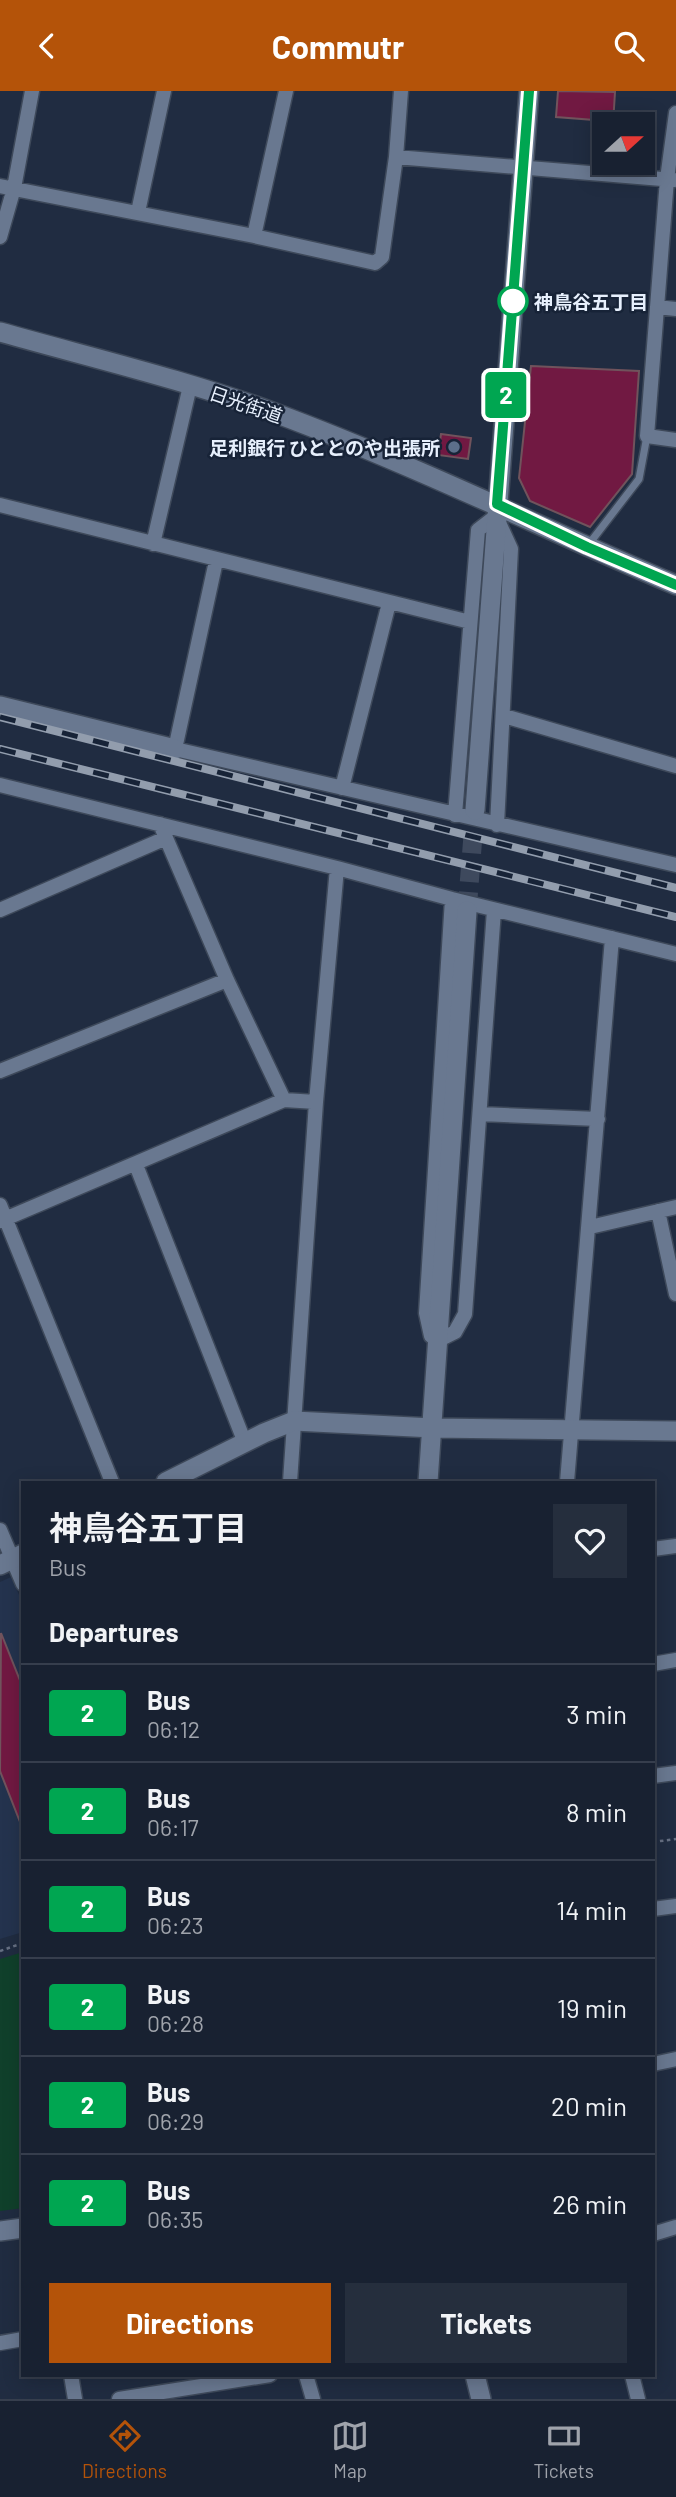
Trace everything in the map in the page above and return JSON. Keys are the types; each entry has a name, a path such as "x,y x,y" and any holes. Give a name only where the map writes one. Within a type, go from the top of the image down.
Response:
{"street":[{"path":"0,237 7,187 32,91"},
{"path":"138,212 164,91"},
{"path":"254,236 286,91"},
{"path":"7,187 254,236 374,263 382,257 396,157 401,91"},
{"path":"475,810 530,91"},
{"path":"676,113 647,436 676,440"},
{"path":"396,157 671,180"},
{"path":"657,307 676,309"},
{"name":"日光街道","path":"0,332 190,386 277,414 676,585"},
{"path":"153,544 190,386"},
{"path":"0,506 470,622"},
{"path":"455,815 478,530 497,510"},
{"path":"497,510 511,549 497,825"},
{"path":"175,749 216,561"},
{"path":"342,788 389,603"},
{"path":"0,706 676,865"},
{"path":"504,716 676,766"},
{"path":"0,785 337,868 460,905 494,910 676,954"},
{"path":"160,824 227,980 284,1100"},
{"path":"0,910 166,838"},
{"path":"290,1481 316,1102 337,868"},
{"path":"428,1481 439,1340 460,905"},
{"path":"439,1340 455,1332 465,1314 494,910"},
{"path":"567,1481 612,938"},
{"path":"0,1071 227,980"},
{"path":"112,1481 2,1215 136,1165 284,1100 316,1102"},
{"path":"480,1114 598,1119"},
{"path":"136,1165 245,1443"},
{"path":"590,1227 676,1207"},
{"path":"657,1211 676,1294"},
{"path":"168,1481 294,1421 433,1428 676,1431"},
{"path":"0,1530 21,1580"},
{"path":"655,1549 676,1546"},
{"path":"655,1664 676,1660"},
{"path":"655,1776 676,1773"},
{"path":"655,1909 676,1906"},
{"path":"655,2064 676,2059"},
{"path":"655,2233 676,2227"},
{"path":"0,2231 21,2228"},
{"path":"0,2343 21,2339"},
{"path":"71,2377 75,2399"},
{"path":"120,2399 147,2397 259,2377"},
{"path":"307,2377 313,2399"},
{"path":"476,2377 481,2399"},
{"path":"632,2377 638,2399"}],"lane":[{"path":"587,547 639,479 647,436"}],"path":[{"path":"655,1842 676,1839"},
{"path":"0,1951 21,1945"}],"shaded area":[{"path":"11,1577 21,1600 21,1933 0,1939 0,1582"}],"green space":[{"path":"21,1953 21,2208 0,2211 0,1959"}],"building":[{"path":"558,91 615,92 614,112 592,112 592,120 556,117"},
{"path":"531,366 639,371 632,474 590,527 530,501 519,478"},
{"name":"足利銀行 ひととのや出張所","path":"441,434 471,438 468,459 438,455"},
{"path":"1,1633 21,1683 21,1824 0,1771"}],"tunnel":[{"path":"467,911 475,810"}],"railway":[{"path":"0,717 676,888"},
{"path":"0,749 676,917"}],"bus line":[{"name":"2","path":"529,91 497,504 676,585"}],"place":[{"name":"神鳥谷五丁目","path":"513,301"},
{"name":"足利銀行 ひととのや出張所","path":"454,447"}]}
